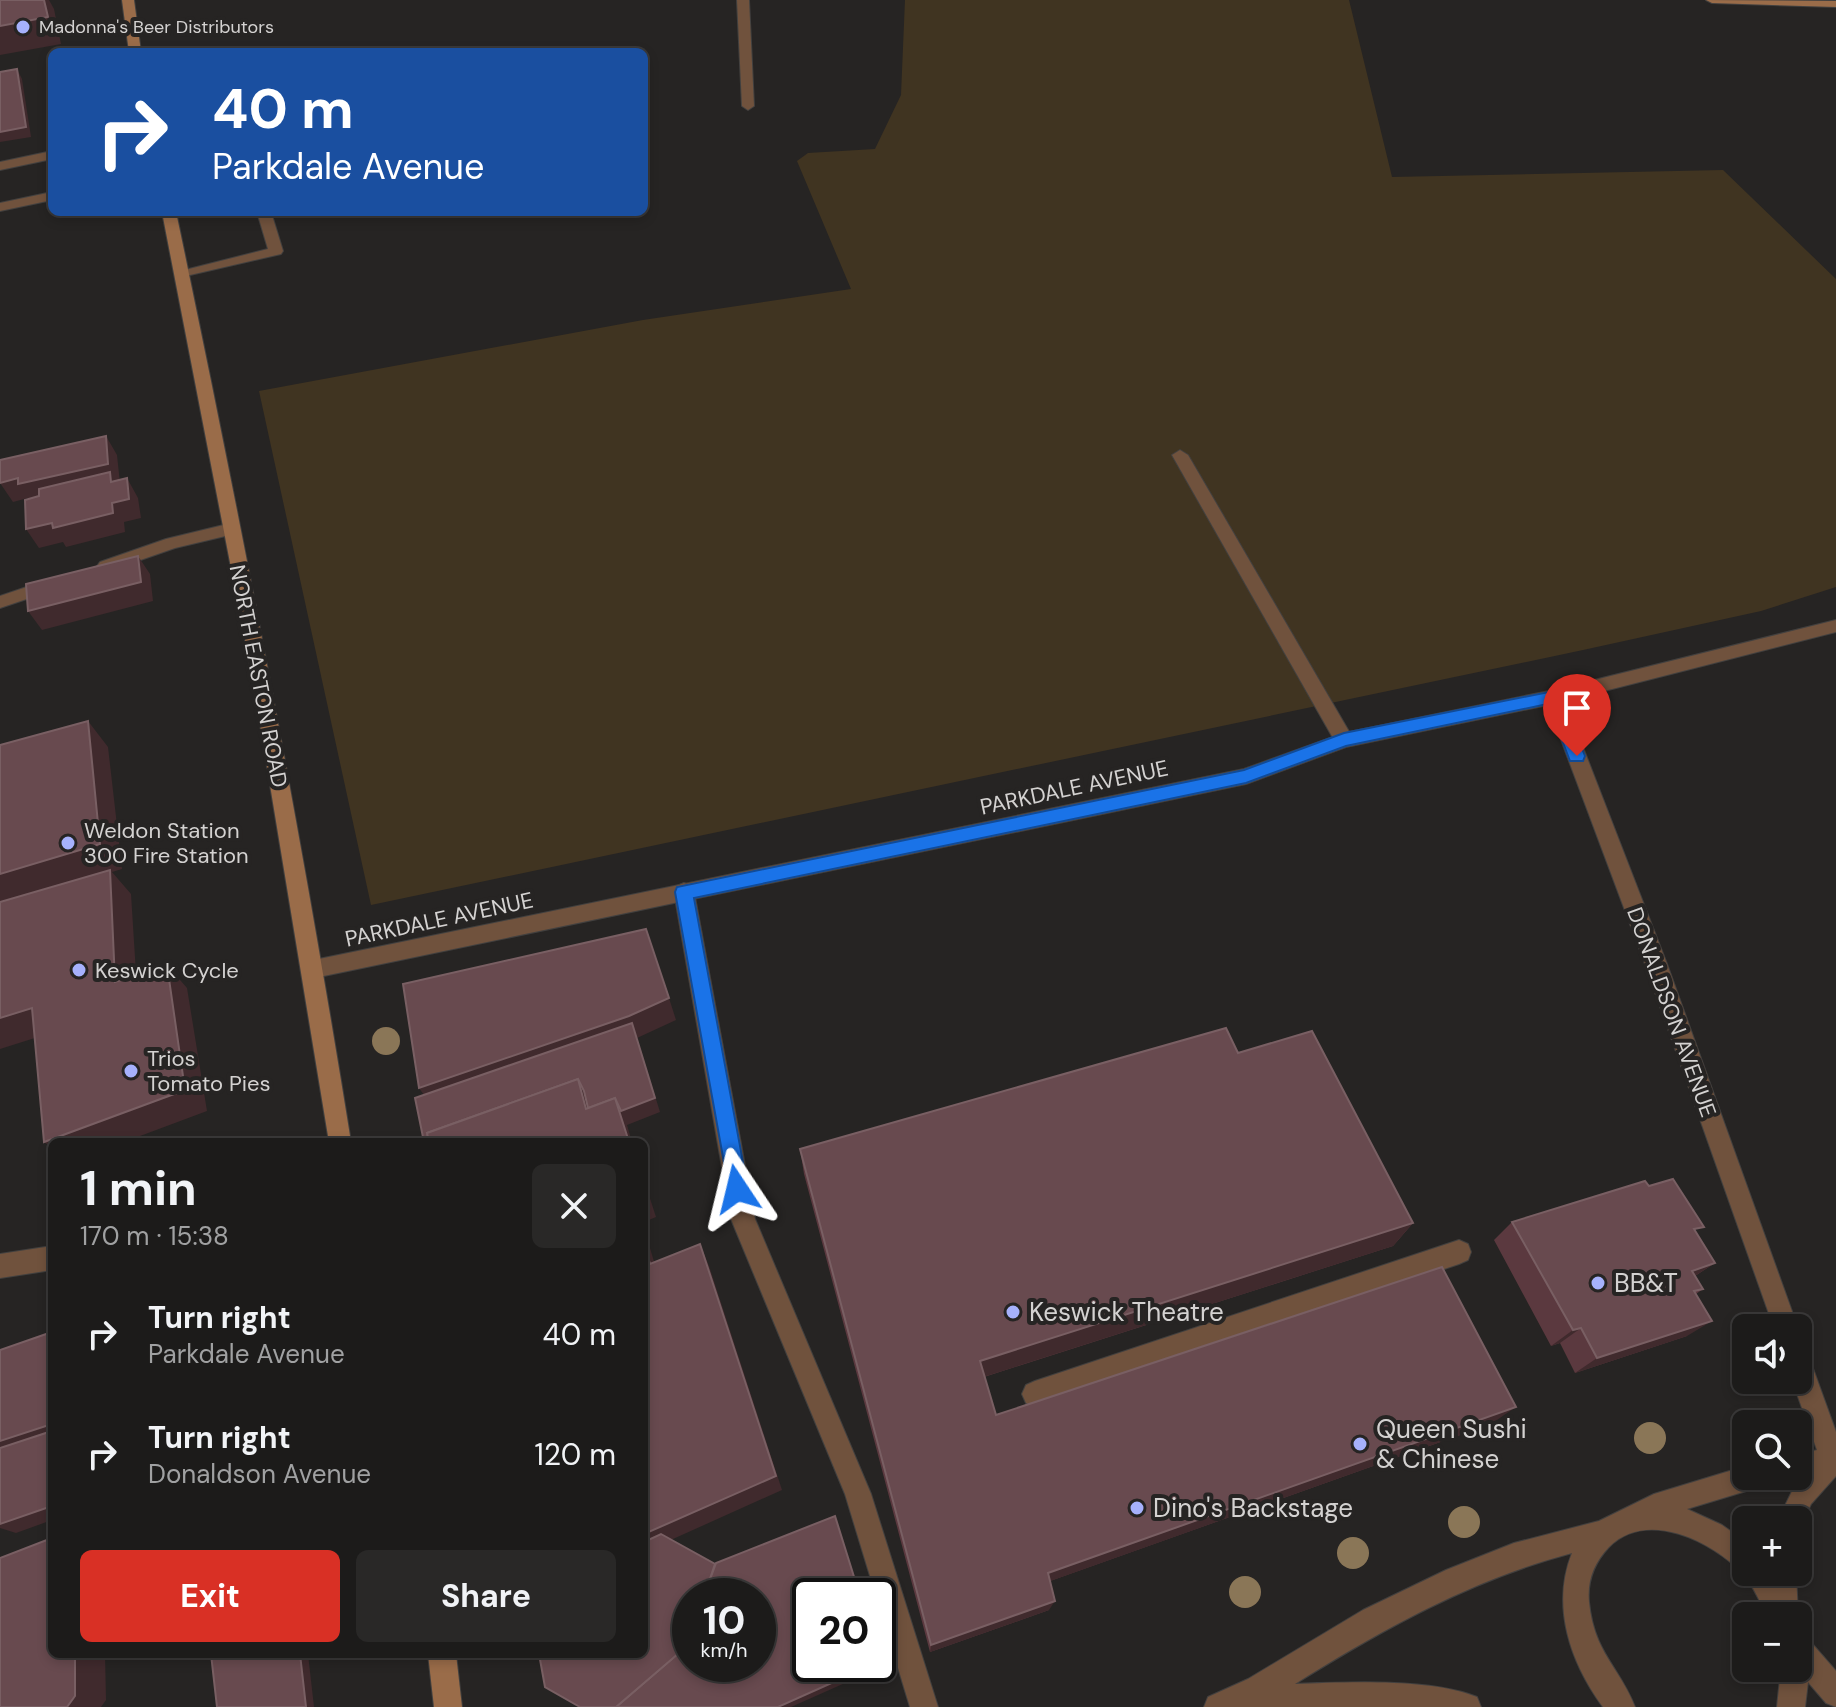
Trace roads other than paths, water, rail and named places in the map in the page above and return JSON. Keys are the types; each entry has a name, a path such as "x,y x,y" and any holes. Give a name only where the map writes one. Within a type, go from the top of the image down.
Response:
{"main road":[{"path":"128,0 127,16 134,48"},
{"path":"1712,0 1836,4"},
{"name":"NORTH EASTON ROAD","path":"170,216 314,969 339,1138"},
{"path":"442,1658 448,1707"}],"street":[{"path":"743,0 748,106"},
{"path":"0,166 48,156"},
{"path":"0,207 48,197"},
{"path":"182,275 276,251 265,216"},
{"path":"1180,455 1344,740"},
{"path":"0,602 172,543 232,529"},
{"name":"PARKDALE AVENUE","path":"314,969 1246,776 1344,740 1554,697 1836,626"},
{"name":"DONALDSON AVENUE","path":"1554,697 1656,964 1781,1314"},
{"path":"684,892 743,1219 858,1494 924,1707"},
{"path":"1035,1394 1459,1252"},
{"path":"0,1266 48,1259"},
{"path":"1810,1394 1835,1460"},
{"path":"1812,1465 1835,1460"},
{"path":"1797,1506 1802,1495 1835,1460"},
{"path":"1225,1704 1374,1619 1514,1557 1557,1541 1602,1534 1683,1496 1732,1483"},
{"path":"1628,1521 1655,1516 1693,1524 1732,1548"},
{"path":"1602,1534 1583,1561 1576,1594 1577,1610 1589,1659 1600,1680 1621,1707"},
{"path":"1812,1665 1836,1693"},
{"path":"1791,1707 1794,1682"},
{"path":"1225,1704 1326,1695 1417,1699 1467,1707"}],"place":[{"name":"Madonna's Beer Distributors","path":"23,27"},
{"name":"Weldon Station 300 Fire Station","path":"68,843"},
{"name":"Keswick Cycle","path":"79,970"},
{"name":"Trios Tomato Pies","path":"131,1071"},
{"name":"BB&T","path":"1598,1283"},
{"name":"Keswick Theatre","path":"1013,1312"},
{"name":"Queen Sushi & Chinese","path":"1360,1444"},
{"name":"Dino's Backstage","path":"1137,1508"}]}
